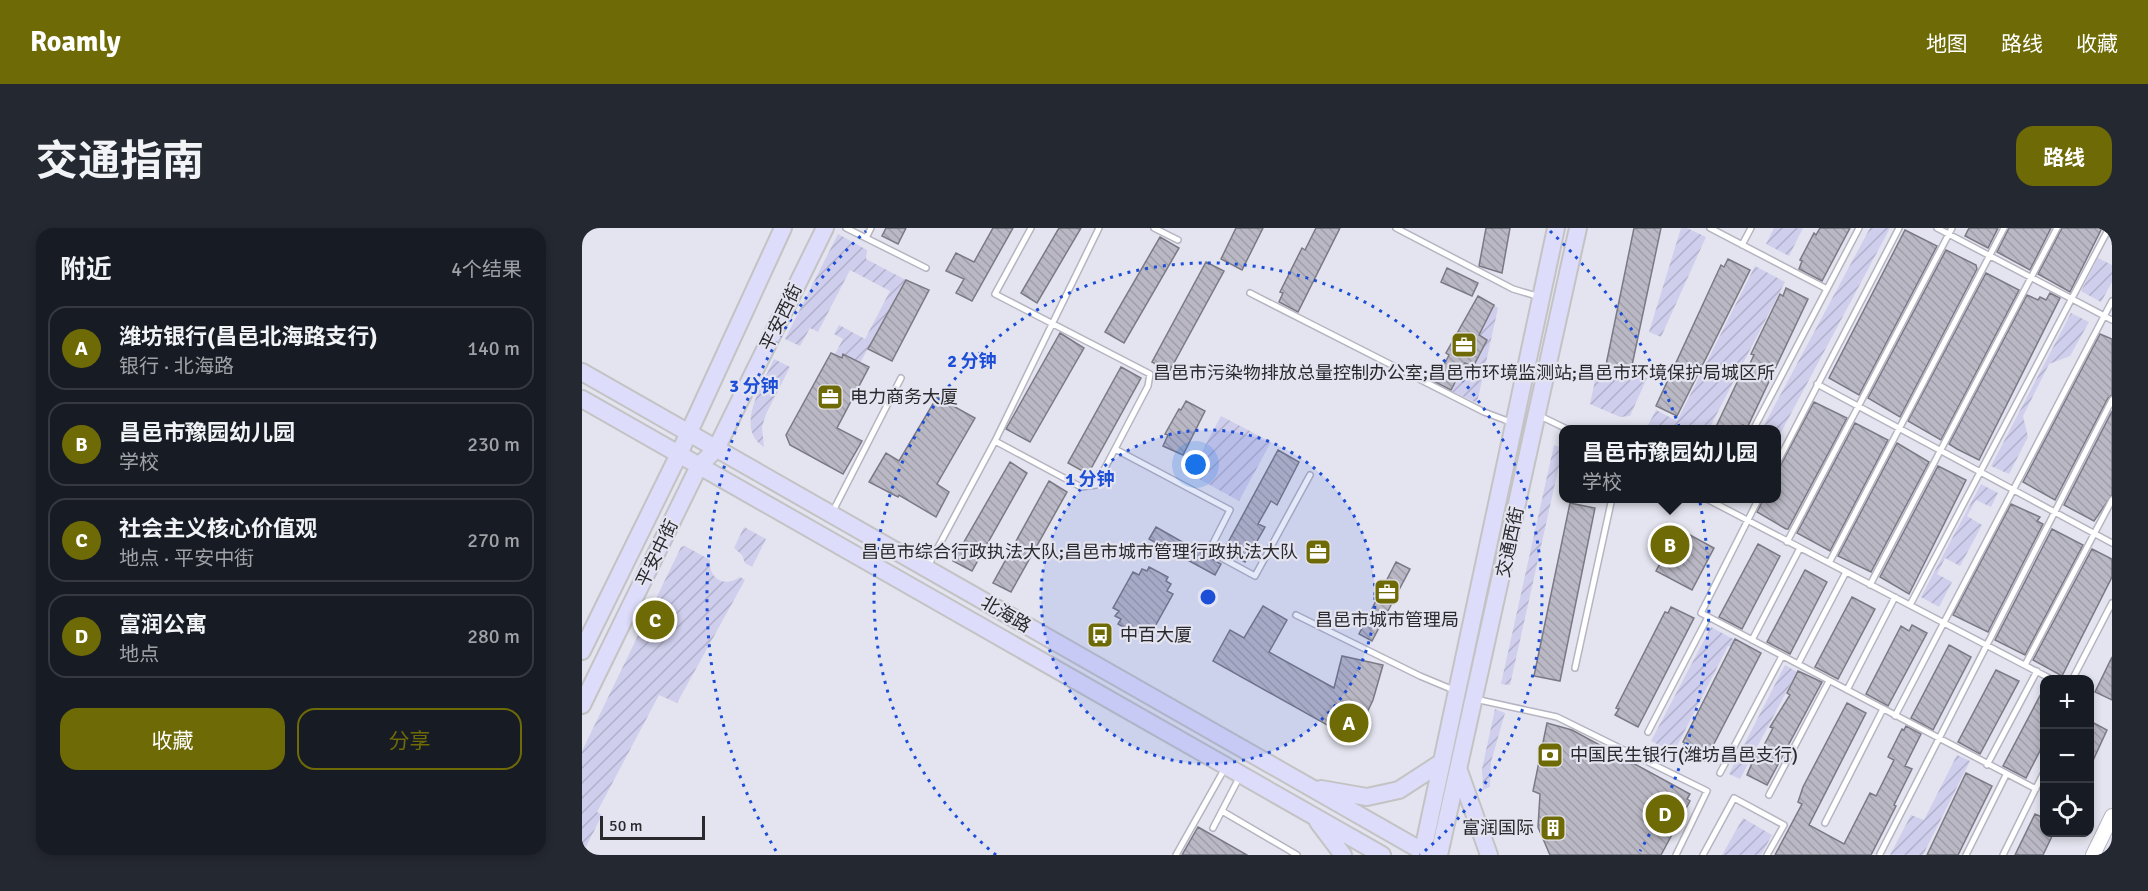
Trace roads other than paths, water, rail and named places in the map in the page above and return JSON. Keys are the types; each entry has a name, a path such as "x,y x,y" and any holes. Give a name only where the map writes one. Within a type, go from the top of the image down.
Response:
{"main road":[{"name":"平安西街","path":"679,454 783,228"},
{"name":"平安西街","path":"699,466 716,449 825,228"},
{"name":"交通西街","path":"1428,854 1442,762 1556,228"},
{"name":"交通西街","path":"1428,854 1459,771 1578,228"},
{"name":"北海路","path":"582,372 1428,854"},
{"name":"北海路","path":"582,399 1382,855"},
{"name":"平安中街","path":"582,651 679,454"},
{"name":"平安中街","path":"582,705 699,466"},
{"path":"1309,787 1367,797 1399,790 1442,762"},
{"path":"1459,771 1489,855"},
{"path":"1314,816 1343,855"}],"street":[{"path":"2093,855 2112,816"}],"lane":[{"path":"846,228 926,268"},
{"path":"866,238 871,228"},
{"path":"995,441 1081,487 1096,485 1148,386 1150,374 995,294 1031,228"},
{"path":"927,569 995,441 1099,228"},
{"path":"1154,228 1178,240"},
{"path":"1396,228 1513,289 1541,298"},
{"path":"1710,228 1827,289"},
{"path":"1742,245 1751,228"},
{"path":"1755,425 1859,228"},
{"path":"1781,455 1899,228"},
{"path":"1936,228 1950,231 1989,256 2112,320"},
{"path":"1828,563 2004,228"},
{"path":"1870,585 2056,228"},
{"path":"1910,605 2109,228"},
{"path":"1787,542 1950,231"},
{"path":"1250,293 1484,412 1514,423"},
{"path":"1895,716 2112,301"},
{"path":"832,514 902,378"},
{"path":"1817,384 2112,543"},
{"path":"1880,854 2112,400"},
{"path":"1537,415 1560,425"},
{"path":"1115,449 1230,510 1209,551 1255,576 1310,475"},
{"path":"2025,665 2112,500"},
{"path":"1575,668 1611,503"},
{"path":"1714,503 2044,675"},
{"path":"1756,503 1701,613 2036,789"},
{"path":"1752,640 1800,548"},
{"path":"1798,664 1846,572"},
{"path":"1847,690 1895,597"},
{"path":"2075,675 2112,603"},
{"path":"1296,615 1457,692"},
{"path":"1648,732 1708,617"},
{"path":"1720,773 1782,656"},
{"path":"1987,765 2037,671"},
{"path":"1769,795 1829,681"},
{"path":"1475,699 1557,717 1707,791 1676,855"},
{"path":"1825,823 1883,710"},
{"path":"1213,828 1222,811 1233,770"},
{"path":"1176,855 1233,770"},
{"path":"1966,855 2006,775"},
{"path":"2003,855 2040,780"},
{"path":"1702,855 1734,798 1784,825 1767,855"},
{"path":"1222,811 1297,855"}],"place":[{"name":"昌邑市污染物排放总量控制办公室;昌邑市环境监测站;昌邑市环境保护局城区所","path":"1464,345"},
{"name":"电力商务大厦","path":"830,397"},
{"name":"昌邑市豫园幼儿园","path":"1670,545"},
{"name":"昌邑市综合行政执法大队;昌邑市城市管理行政执法大队","path":"1318,552"},
{"name":"昌邑市城市管理局","path":"1387,592"},
{"name":"社会主义核心价值观","path":"655,620"},
{"name":"中百大厦","path":"1100,635"},
{"name":"潍坊银行(昌邑北海路支行)","path":"1349,723"},
{"name":"中国民生银行(潍坊昌邑支行)","path":"1550,755"},
{"name":"富润公寓","path":"1665,814"},
{"name":"富润国际","path":"1553,828"}]}
